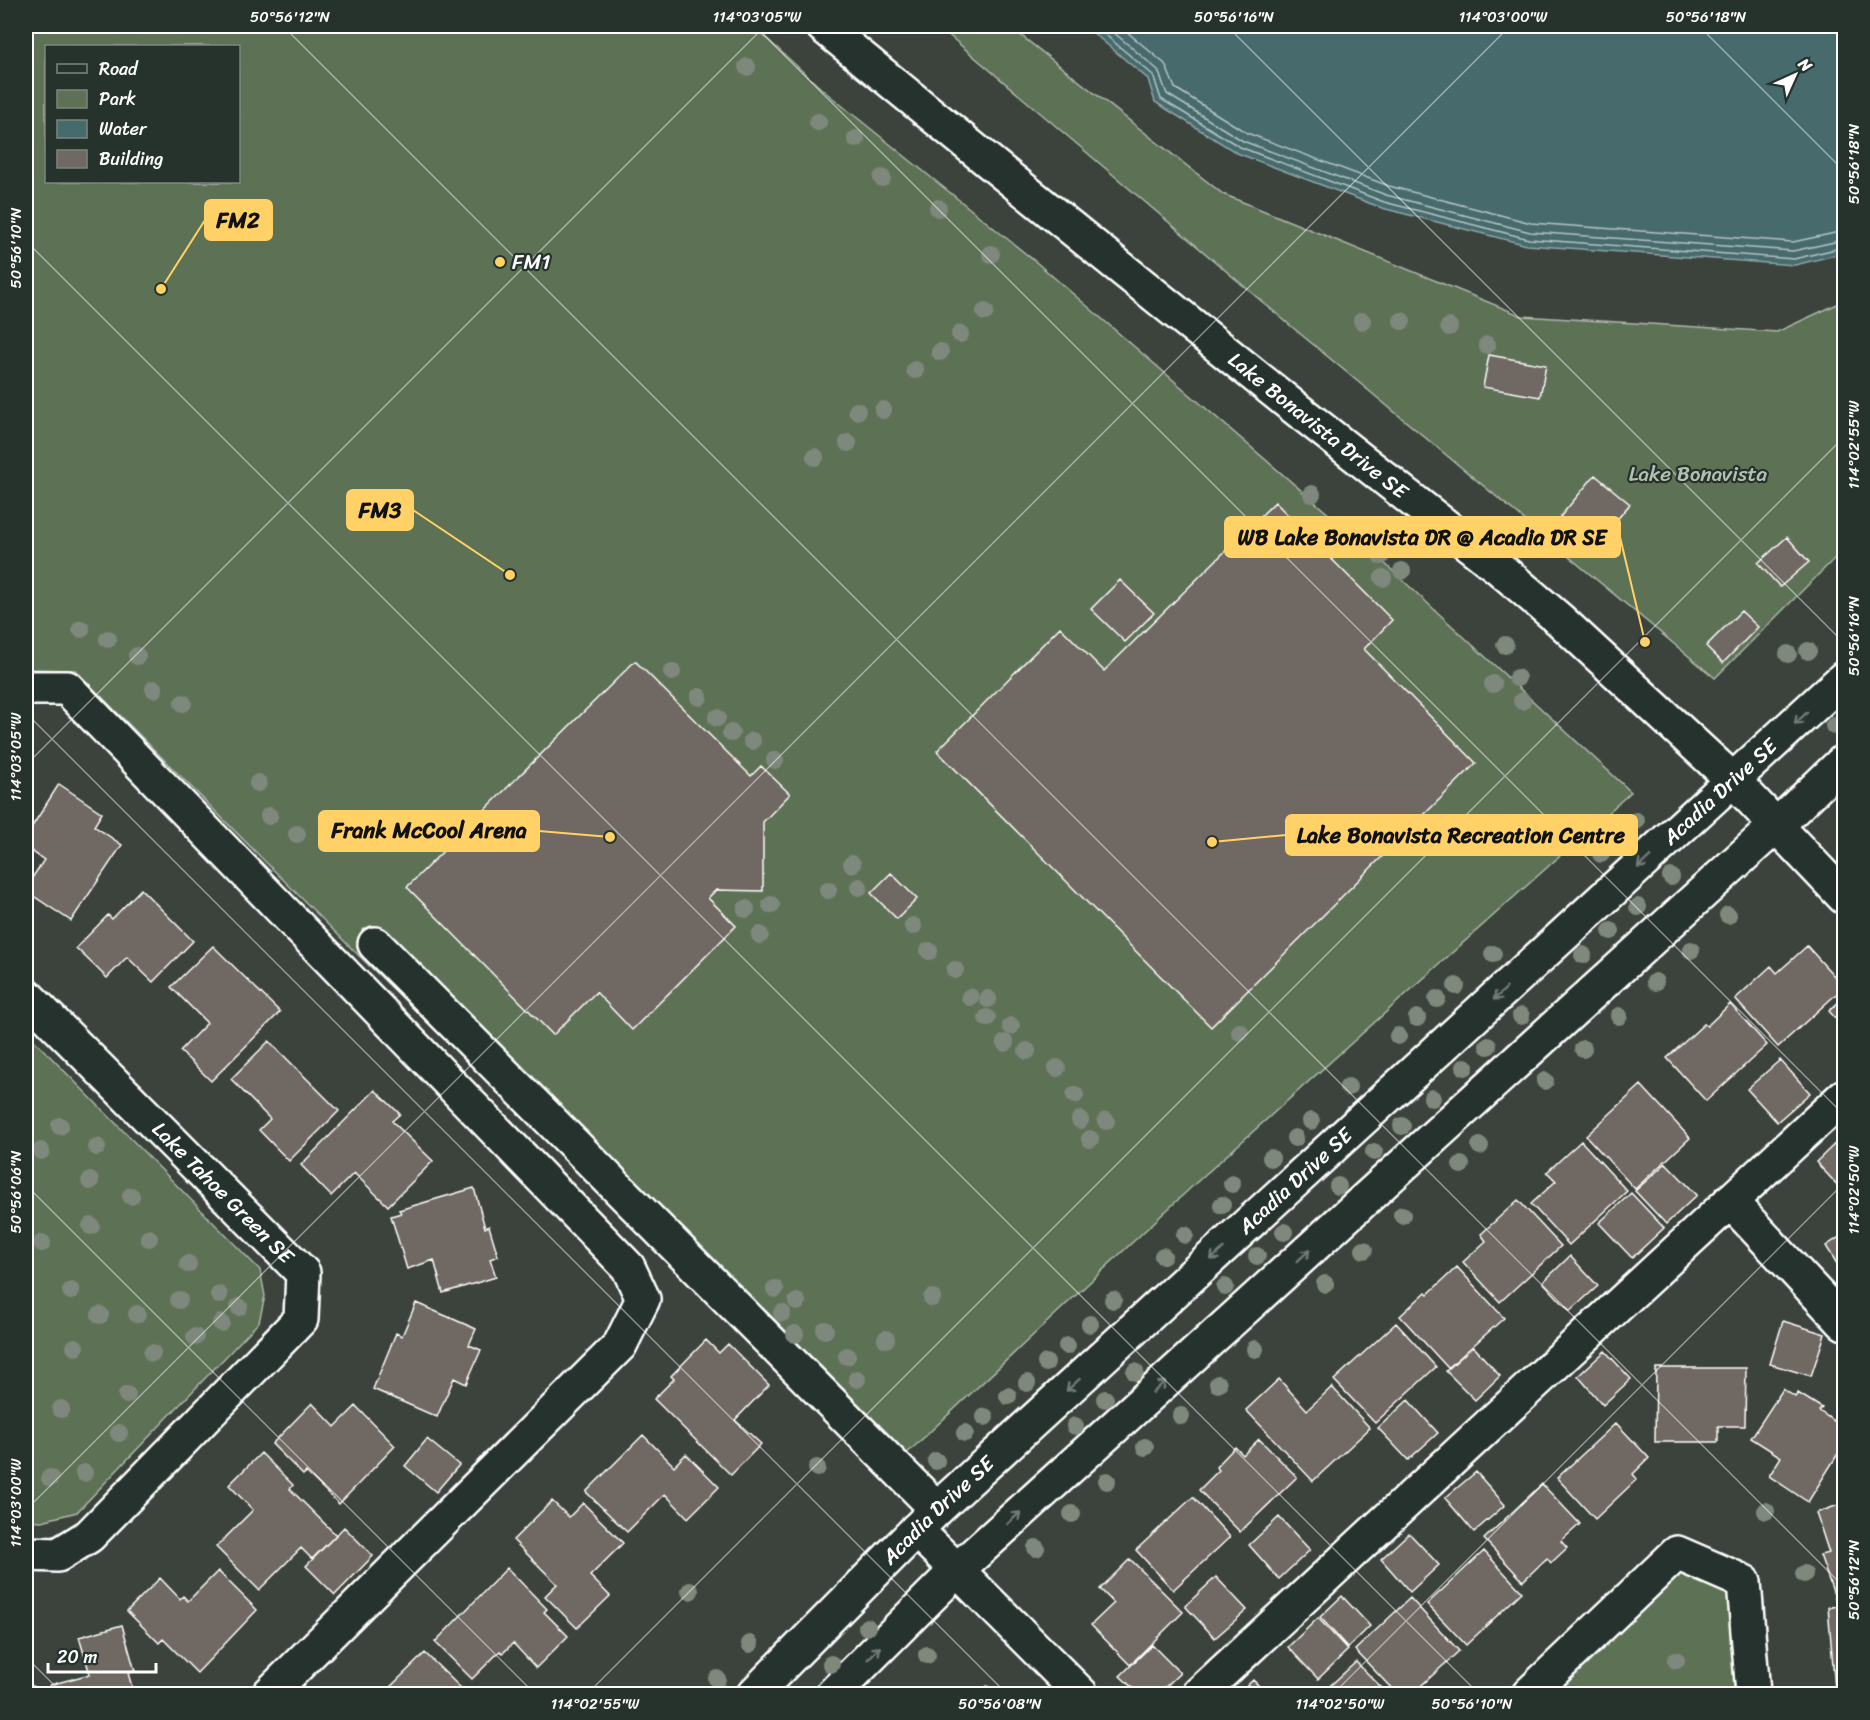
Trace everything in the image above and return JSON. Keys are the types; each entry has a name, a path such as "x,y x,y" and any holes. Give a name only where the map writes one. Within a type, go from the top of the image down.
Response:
{"street":[{"name":"Lake Bonavista Drive SE","path":"823,26 1281,397 1499,568 1560,620 1733,780 1845,897"},
{"name":"Acadia Drive SE","path":"754,1695 926,1519 1845,678"},
{"path":"26,688 67,688 628,1267 643,1299 620,1344 269,1695"},
{"path":"833,1695 957,1570 1845,761"},
{"path":"375,944 926,1519 957,1570 1081,1695"},
{"name":"Lake Tahoe Green SE","path":"26,995 303,1273 301,1319 89,1536 58,1555 26,1554"},
{"path":"1199,1695 1845,1096"},
{"path":"1730,1201 1845,1323"},
{"path":"1529,1695 1677,1553 1744,1582 1753,1695"}],"green space":[{"path":"26,26 753,26 824,91 1036,262 1368,548 1631,792 1198,1181 903,1457 540,1132 348,945 75,670 26,669"},
{"name":"Lake Bonavista","path":"938,26 1009,26 1223,194 1522,316 1777,332 1844,301 1844,549 1715,678 1292,327"},
{"path":"26,1032 260,1270 265,1296 259,1322 77,1512 42,1521 26,1520"},
{"path":"1677,1553 1744,1582 1753,1694 1529,1694"}],"water":[{"path":"1085,26 1844,26 1844,253 1795,265 1527,245 1382,208 1237,153 1155,102 1148,79"}],"building":[{"path":"1489,355 1546,365 1540,397 1483,387"},
{"path":"1595,475 1630,504 1595,546 1560,517"},
{"path":"1275,502 1392,620 1364,649 1476,763 1211,1027 937,751 1060,627 1104,671"},
{"path":"1787,537 1809,562 1780,587 1758,563"},
{"path":"1120,580 1154,613 1125,642 1091,609"},
{"path":"1741,611 1758,627 1723,663 1706,646"},
{"path":"635,661 751,776 761,766 790,794 763,822 763,891 716,890 708,898 736,926 632,1030 596,992 553,1035 407,887"},
{"path":"59,784 102,813 94,826 122,845 71,921 26,891 26,887 44,860 26,847 26,836"},
{"path":"891,873 917,899 897,919 871,893"},
{"path":"141,889 193,941 153,982 127,957 107,978 76,948 108,915 112,919"},
{"path":"213,946 280,1012 211,1081 180,1051 207,1023 171,987"},
{"path":"1807,946 1844,987 1778,1047 1735,999 1771,966 1777,973"},
{"path":"1844,997 1844,1028 1829,1011"},
{"path":"1730,1004 1767,1045 1706,1101 1667,1058"},
{"path":"269,1041 339,1111 289,1161 259,1130 270,1119 231,1079"},
{"path":"1780,1060 1810,1093 1777,1122 1747,1089"},
{"path":"1641,1085 1690,1138 1635,1189 1586,1136"},
{"path":"375,1090 400,1114 392,1121 433,1161 388,1206 354,1173 331,1196 301,1165"},
{"path":"1844,1135 1844,1192 1816,1162"},
{"path":"1581,1141 1627,1191 1569,1245 1531,1204 1556,1181 1547,1172"},
{"path":"1666,1163 1697,1195 1666,1224 1635,1191"},
{"path":"474,1188 485,1228 489,1226 498,1256 490,1259 496,1277 443,1293 434,1260 407,1269 391,1216 401,1213 399,1210"},
{"path":"1631,1193 1664,1228 1632,1258 1599,1223"},
{"path":"1518,1200 1561,1246 1500,1302 1463,1262 1486,1241 1481,1234"},
{"path":"1844,1234 1844,1275 1826,1246"},
{"path":"1570,1256 1598,1286 1570,1311 1543,1282"},
{"path":"1457,1267 1504,1318 1448,1368 1400,1316"},
{"path":"416,1303 476,1329 469,1345 481,1350 466,1384 454,1378 437,1417 373,1389 396,1333 402,1336"},
{"path":"1783,1321 1825,1334 1811,1376 1770,1364"},
{"path":"1396,1323 1436,1367 1375,1423 1334,1380"},
{"path":"706,1340 719,1353 728,1344 769,1385 735,1420 761,1444 731,1475 654,1399 674,1379 671,1376"},
{"path":"1473,1346 1500,1376 1475,1400 1446,1371"},
{"path":"1605,1351 1631,1379 1603,1405 1578,1376"},
{"path":"1656,1368 1746,1368 1745,1426 1718,1426 1718,1442 1655,1442"},
{"path":"1279,1379 1307,1410 1332,1387 1370,1428 1313,1481 1246,1410"},
{"path":"1783,1389 1795,1397 1798,1393 1822,1408 1819,1411 1844,1428 1844,1444 1808,1502 1769,1476 1781,1457 1751,1438"},
{"path":"1408,1400 1438,1433 1408,1460 1378,1428"},
{"path":"312,1403 335,1427 356,1406 395,1446 339,1504 306,1472 303,1475 272,1444"},
{"path":"1616,1423 1649,1458 1633,1474 1637,1479 1595,1519 1557,1478"},
{"path":"643,1435 674,1466 686,1454 719,1487 688,1518 665,1494 627,1532 586,1492"},
{"path":"427,1439 459,1465 436,1492 405,1466"},
{"path":"1259,1439 1297,1477 1240,1532 1199,1490 1219,1470 1216,1467 1235,1447 1243,1455"},
{"path":"261,1453 293,1485 290,1489 336,1535 312,1559 301,1548 259,1590 216,1547 253,1510 229,1485"},
{"path":"1476,1472 1505,1505 1474,1532 1445,1498"},
{"path":"1542,1484 1580,1524 1561,1541 1567,1548 1551,1563 1547,1558 1523,1581 1484,1539"},
{"path":"1193,1497 1230,1537 1173,1590 1136,1550"},
{"path":"552,1501 569,1517 583,1503 623,1543 590,1576 610,1596 577,1628 545,1596 557,1584 513,1540"},
{"path":"1844,1503 1844,1597 1836,1600 1820,1555 1829,1553 1816,1513"},
{"path":"1279,1517 1310,1550 1279,1579 1249,1545"},
{"path":"344,1527 373,1556 335,1595 306,1566"},
{"path":"1409,1533 1439,1565 1410,1592 1381,1559"},
{"path":"1484,1551 1522,1592 1466,1645 1427,1604"},
{"path":"1130,1559 1183,1612 1130,1665 1091,1625 1114,1603 1100,1589"},
{"path":"507,1568 547,1609 544,1612 568,1636 536,1668 513,1643 503,1653 500,1651 472,1679 435,1642"},
{"path":"218,1571 257,1610 197,1673 163,1639 159,1643 127,1611 160,1578 180,1599 183,1596 188,1601"},
{"path":"1216,1577 1247,1610 1215,1638 1185,1606"},
{"path":"1342,1596 1370,1626 1348,1648 1320,1617"},
{"path":"1410,1598 1459,1651 1412,1694 1397,1694 1355,1650"},
{"path":"1844,1606 1844,1688 1835,1689 1828,1607"},
{"path":"1318,1618 1348,1650 1318,1679 1288,1647"},
{"path":"122,1625 135,1671 128,1673 134,1694 52,1694 50,1685 90,1674 79,1637"},
{"path":"1152,1645 1180,1673 1158,1694 1139,1694 1120,1676"},
{"path":"425,1653 467,1694 383,1694"},
{"path":"1356,1662 1388,1694 1321,1694"},
{"path":"1253,1680 1267,1694 1238,1694"},
{"path":"26,1683 41,1690 40,1694 26,1694"},
{"path":"987,1686 996,1694 979,1694"}],"place":[{"name":"FM1","path":"500,262"},
{"name":"FM2","path":"161,289"},
{"name":"FM3","path":"510,575"},
{"name":"WB Lake Bonavista DR @ Acadia DR SE","path":"1645,642"},
{"name":"Frank McCool Arena","path":"610,837"},
{"name":"Lake Bonavista Recreation Centre","path":"1212,842"}]}
